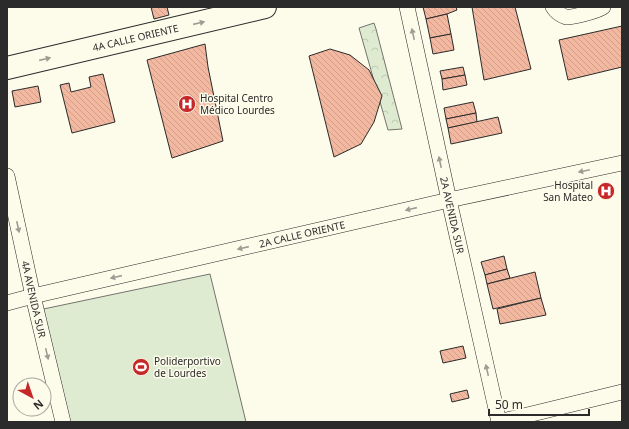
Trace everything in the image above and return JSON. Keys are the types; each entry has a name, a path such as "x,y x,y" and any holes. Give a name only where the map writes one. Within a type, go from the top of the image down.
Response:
{"highway":[{"name":"4A CALLE ORIENTE","path":"7,68 265,7"}],"street":[{"name":"2A AVENIDA SUR","path":"407,7 499,422"},
{"path":"553,7 558,13 567,17 595,12 603,7"},
{"name":"2A CALLE ORIENTE","path":"7,303 449,200 622,163"},
{"name":"4A AVENIDA SUR","path":"7,176 33,296 63,422"},
{"path":"499,422 622,392"}],"green space":[{"path":"374,23 402,129 388,130 359,28"},
{"name":"Poliderportivo de Lourdes","path":"210,274 246,422 65,422 34,311"}],"building":[{"path":"151,7 167,7 169,15 154,19"},
{"path":"423,7 456,7 457,10 426,19"},
{"path":"472,7 515,7 531,69 484,80"},
{"path":"447,14 451,34 430,38 426,19"},
{"path":"622,26 622,67 568,80 559,40"},
{"path":"451,34 454,50 433,54 430,38"},
{"name":"Hospital Centro Médico Lourdes","path":"205,44 208,67 223,141 172,158 147,60"},
{"path":"330,49 350,55 369,70 382,96 374,122 361,144 334,157 309,56"},
{"path":"463,67 465,75 442,79 440,71"},
{"path":"103,74 115,122 72,133 60,85 69,83 71,92 91,87 89,77"},
{"path":"465,75 467,85 443,90 442,79"},
{"path":"38,86 41,102 15,107 12,91"},
{"path":"473,102 476,113 446,119 444,108"},
{"path":"476,113 477,122 448,128 446,119"},
{"path":"498,117 502,133 451,144 448,128"},
{"path":"504,256 507,269 485,275 481,262"},
{"path":"507,269 510,278 487,284 485,275"},
{"path":"535,272 541,298 493,309 487,284"},
{"path":"541,298 546,315 500,324 497,309"},
{"path":"463,346 466,358 443,363 440,351"},
{"path":"467,390 469,398 452,402 450,394"}],"place":[{"name":"Hospital Centro Médico Lourdes","path":"187,104"},
{"name":"Hospital San Mateo","path":"606,191"},
{"name":"Poliderportivo de Lourdes","path":"141,367"}]}
